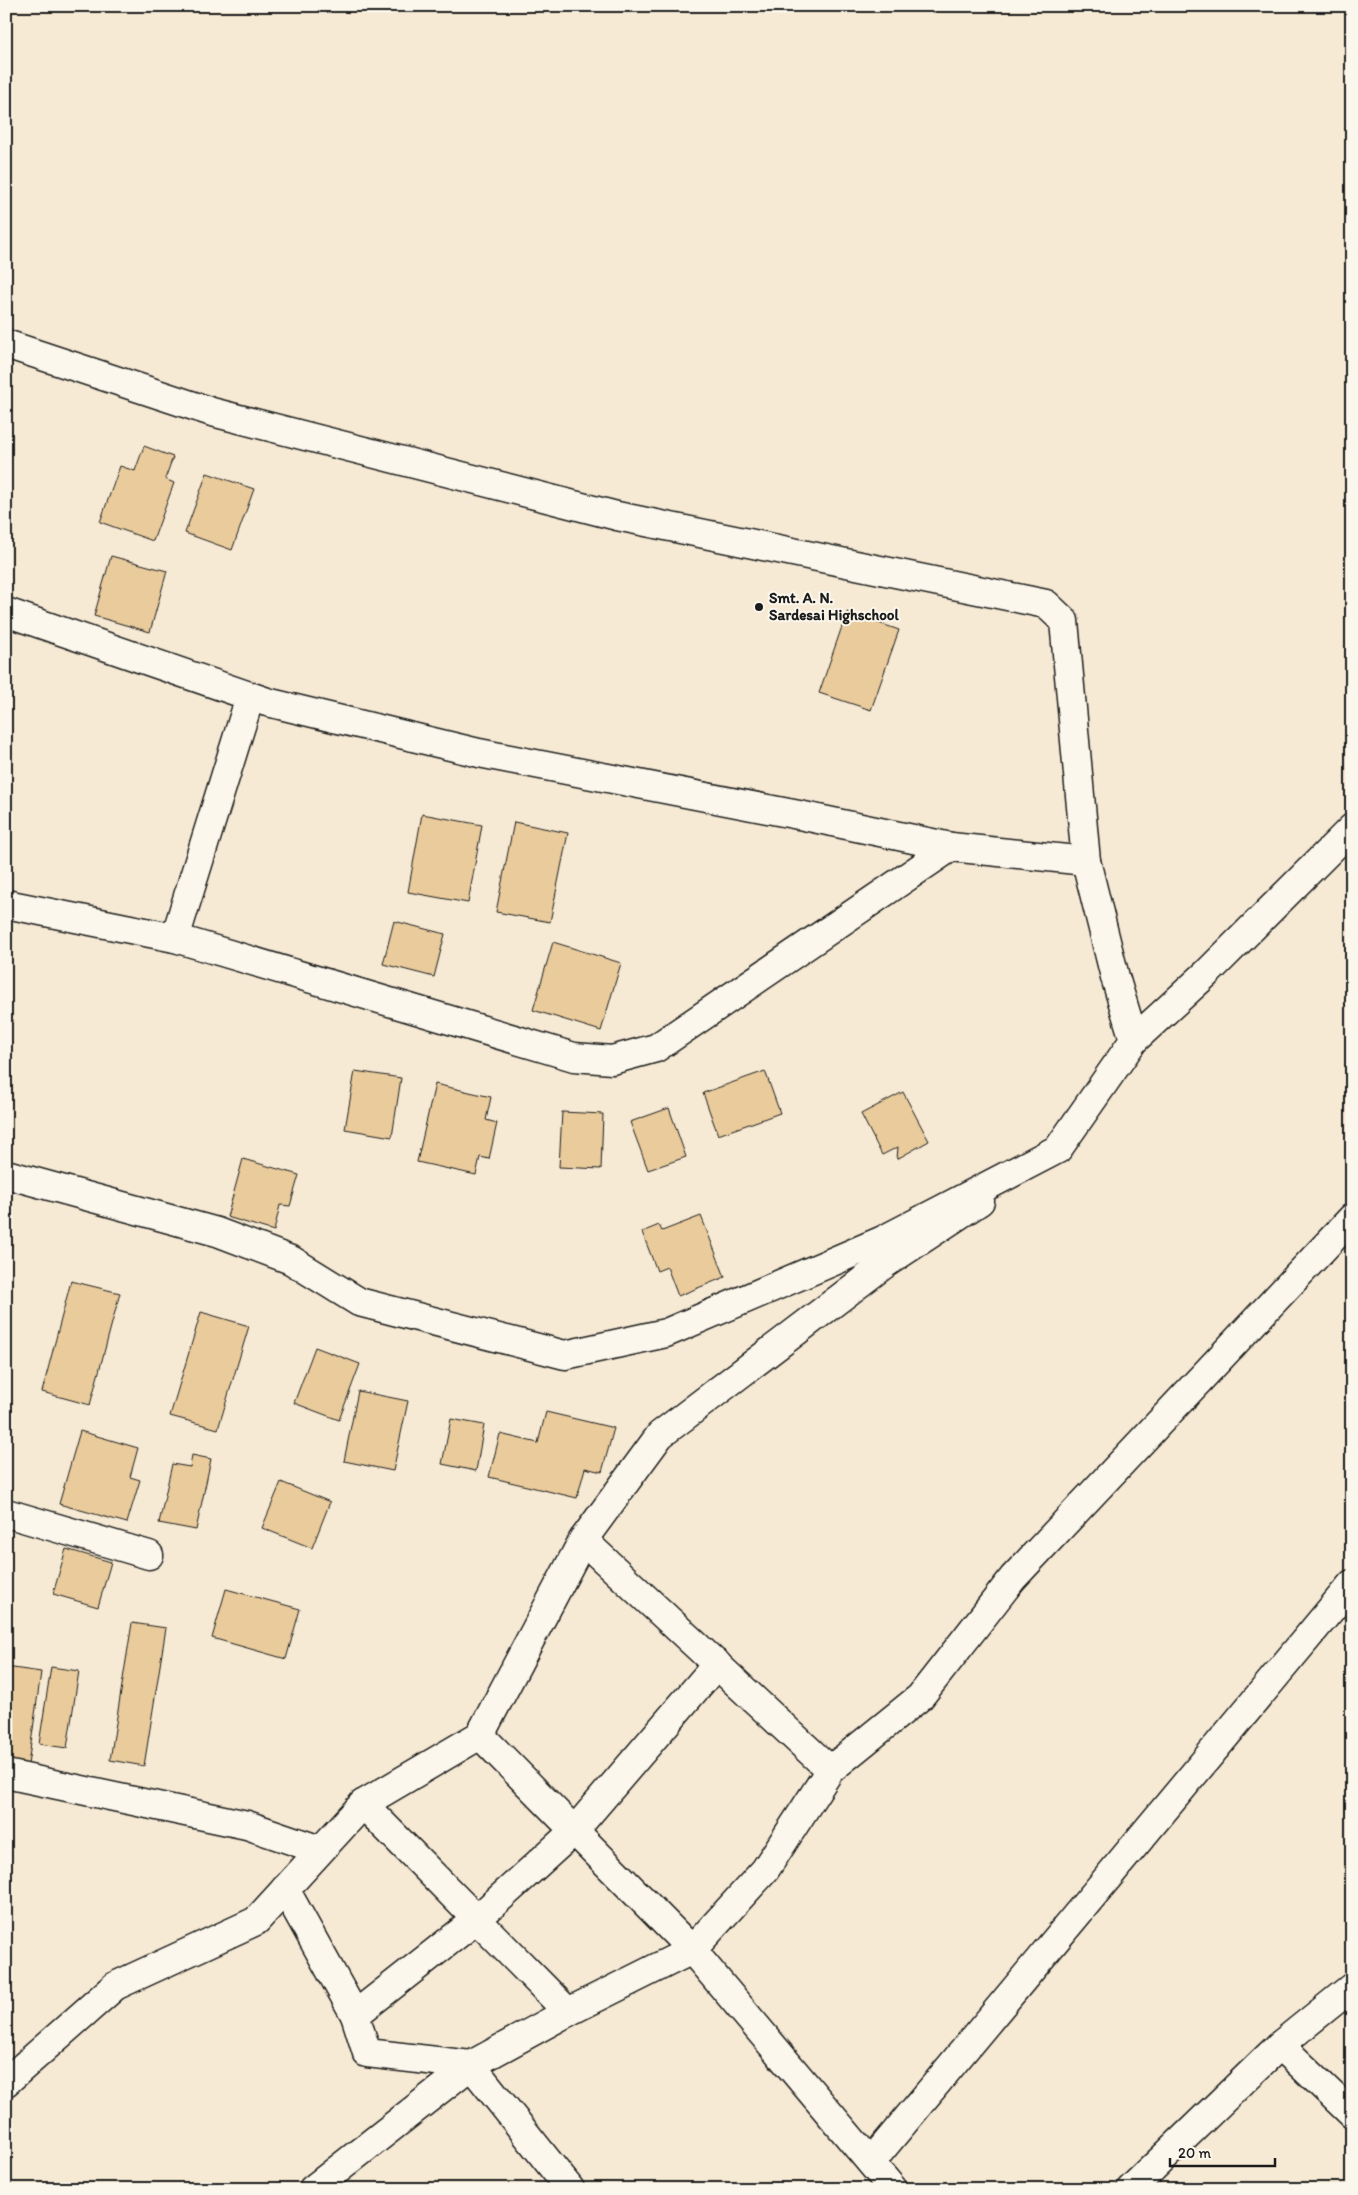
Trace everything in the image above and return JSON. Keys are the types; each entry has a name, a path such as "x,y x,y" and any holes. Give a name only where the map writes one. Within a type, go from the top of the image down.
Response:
{"street":[{"path":"6,344 212,412 617,516 1046,604 1064,621 1086,861 1115,977 1134,1040"},
{"path":"6,612 250,697 479,753 804,816 952,847 1086,861"},
{"path":"174,938 250,697"},
{"path":"6,2082 115,1986 256,1921 363,1804 480,1735 582,1540 660,1435 886,1263 1058,1149 1134,1040 1207,973 1352,828"},
{"path":"6,904 174,938 574,1057 612,1060 656,1048 952,847"},
{"path":"6,1174 217,1232 291,1260 359,1302 565,1355 666,1334 884,1240 1058,1149"},
{"path":"314,2189 471,2065 568,2012 692,1950 765,1870 830,1770 920,1697 1013,1578 1352,1218"},
{"path":"6,1514 149,1555"},
{"path":"582,1540 830,1770"},
{"path":"871,2162 1352,1584"},
{"path":"355,2016 477,1920 574,1831 717,1664"},
{"path":"480,1735 692,1950 894,2189"},
{"path":"6,1774 248,1825 320,1850"},
{"path":"363,1804 568,2012"},
{"path":"285,1889 355,2016 366,2053 471,2065 570,2189"},
{"path":"1131,2189 1280,2045 1352,1987"},
{"path":"1280,2045 1352,2114"}],"building":[{"path":"144,446 173,457 165,479 174,483 153,541 100,522 120,466 135,471"},
{"path":"207,473 254,489 232,550 185,533"},
{"path":"111,556 167,571 150,632 94,616"},
{"path":"847,612 899,630 871,710 819,693"},
{"path":"422,814 482,825 468,903 408,892"},
{"path":"514,822 568,833 550,922 496,912"},
{"path":"394,921 445,934 434,977 383,964"},
{"path":"553,942 621,963 601,1031 533,1010"},
{"path":"355,1071 401,1078 392,1137 345,1129"},
{"path":"765,1071 780,1113 718,1135 703,1093"},
{"path":"435,1084 491,1097 486,1120 497,1123 489,1159 480,1157 476,1175 417,1162"},
{"path":"903,1092 929,1141 897,1159 898,1147 882,1155 861,1114"},
{"path":"669,1108 686,1157 648,1170 630,1122"},
{"path":"562,1112 603,1114 601,1169 559,1167"},
{"path":"243,1159 299,1175 290,1206 280,1205 274,1231 227,1217"},
{"path":"701,1216 725,1277 678,1296 667,1267 657,1271 642,1232 659,1225 662,1231"},
{"path":"71,1281 120,1293 90,1405 42,1392"},
{"path":"201,1312 249,1326 218,1429 170,1416"},
{"path":"315,1347 360,1364 339,1420 294,1403"},
{"path":"358,1391 408,1401 393,1471 344,1461"},
{"path":"546,1412 614,1428 602,1472 585,1468 577,1498 489,1477 500,1434 538,1443"},
{"path":"451,1419 484,1425 476,1471 442,1464"},
{"path":"80,1431 138,1448 130,1477 140,1480 127,1523 59,1504"},
{"path":"192,1455 211,1459 196,1530 159,1523 172,1464 190,1467"},
{"path":"281,1482 330,1502 312,1548 262,1528"},
{"path":"66,1549 111,1562 98,1607 53,1594"},
{"path":"226,1589 300,1609 286,1659 212,1638"},
{"path":"132,1623 166,1628 144,1766 110,1760"},
{"path":"6,1667 41,1672 28,1765 6,1762"},
{"path":"51,1667 79,1671 67,1748 39,1744"}],"place":[{"name":"Smt. A. N. Sardesai Highschool","path":"759,607"}]}
